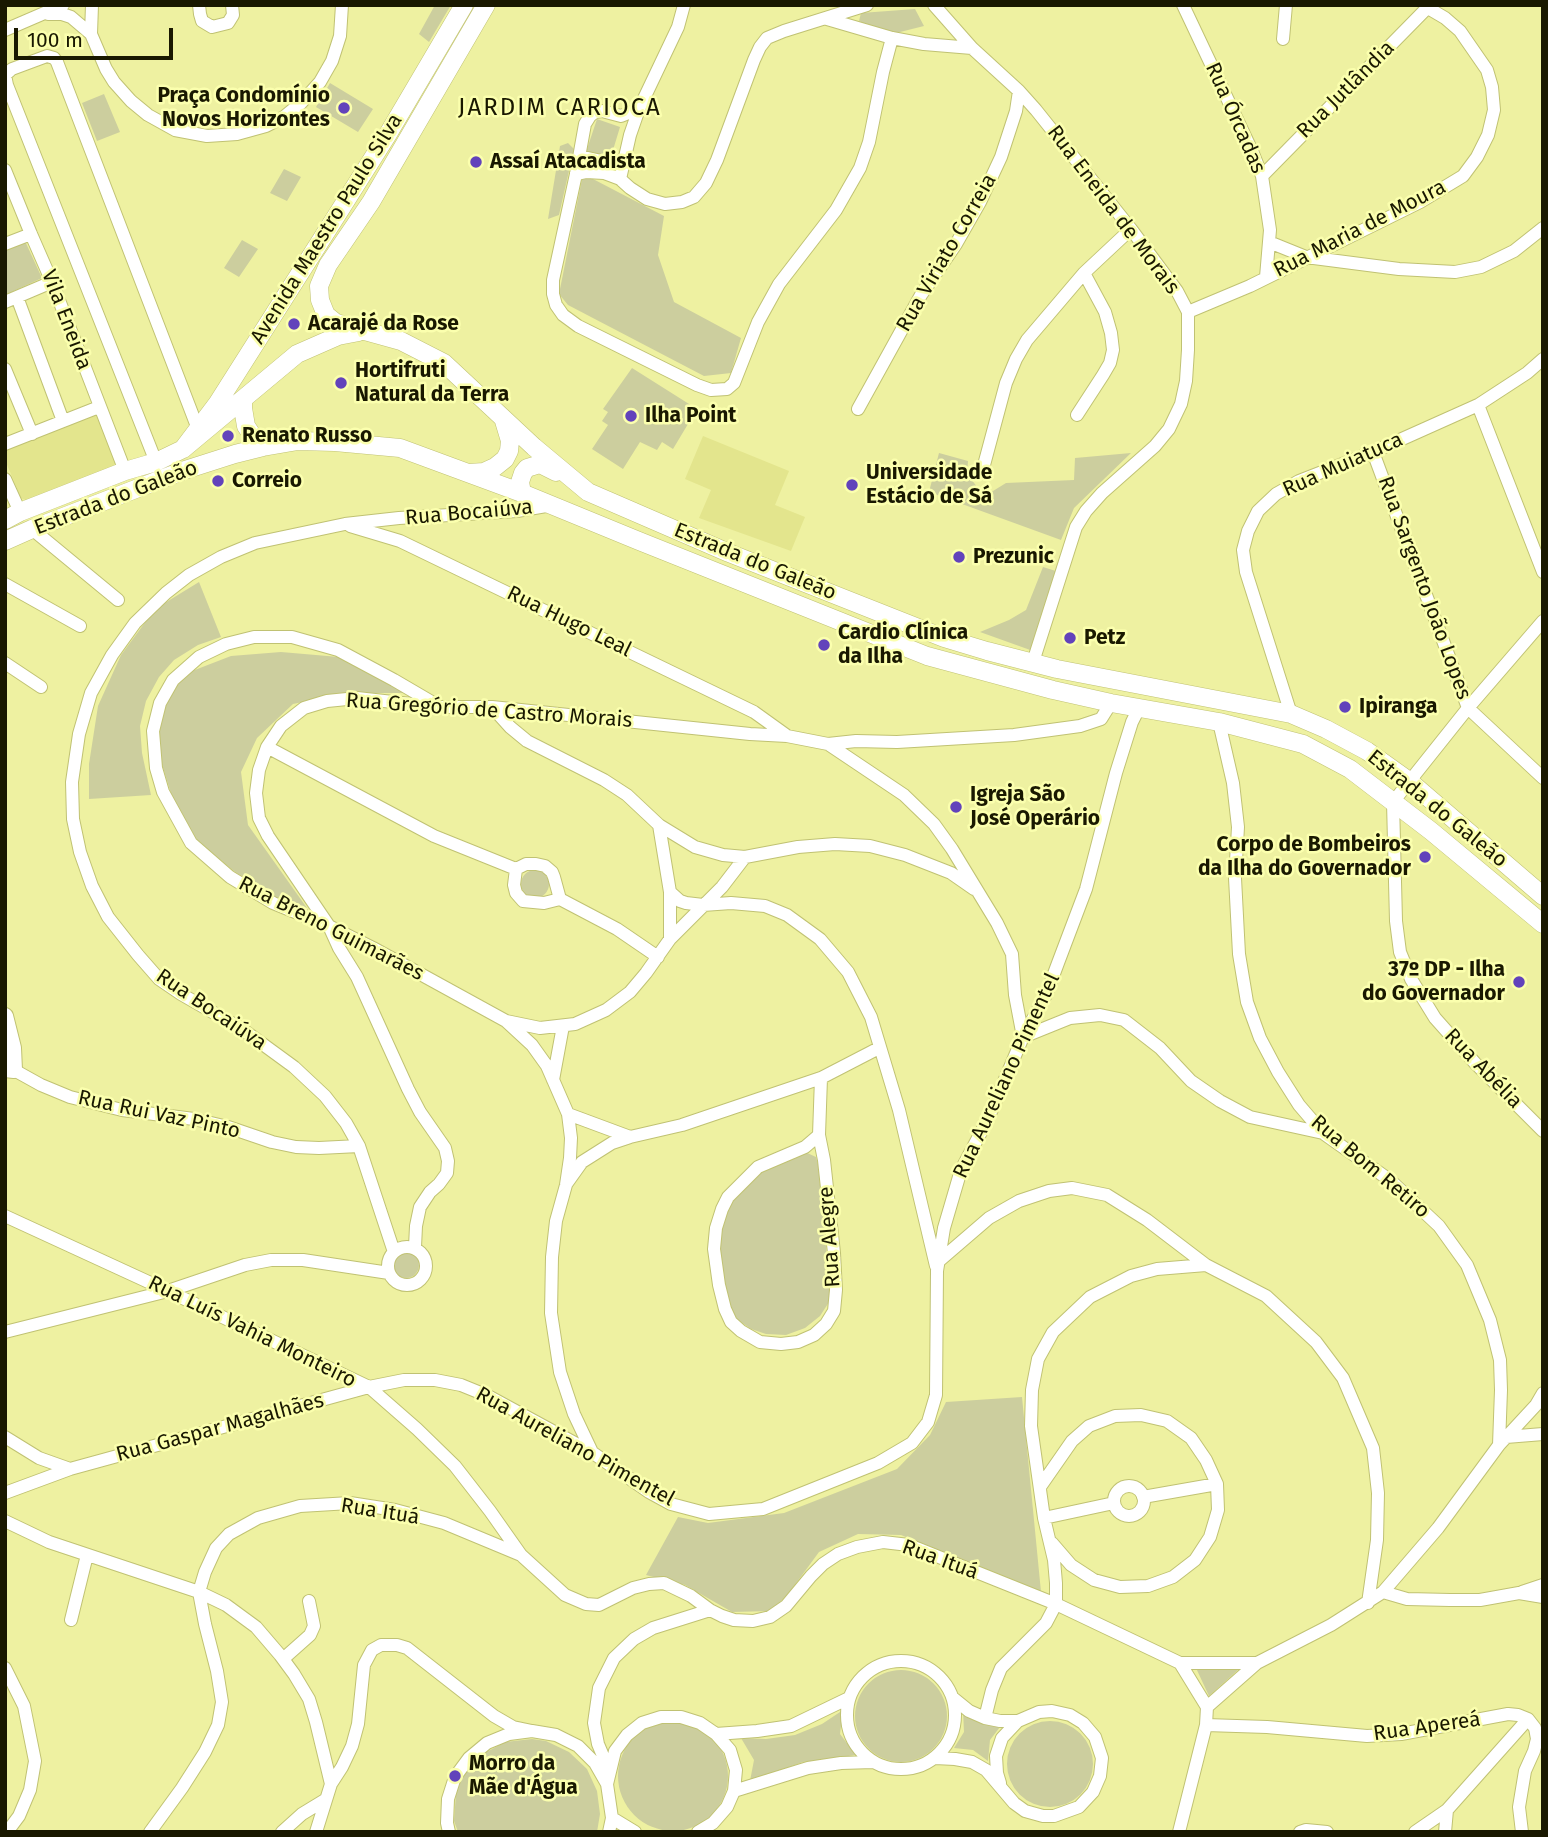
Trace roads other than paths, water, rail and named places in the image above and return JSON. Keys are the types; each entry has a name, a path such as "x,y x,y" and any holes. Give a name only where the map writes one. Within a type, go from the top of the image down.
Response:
{"main road":[{"name":"Avenida Maestro Paulo Silva","path":"183,449 217,404 388,134 464,5"},
{"name":"Avenida Maestro Paulo Silva","path":"362,331 336,323 326,315 320,300 319,286 328,265 371,202 486,5"},
{"path":"371,202 363,191 364,183 388,134"},
{"name":"Estrada do Galeão","path":"13,516 125,471 156,462 183,449 298,354 338,336 362,331 401,341 443,363 504,420 592,494 729,553 944,638 1070,671 1291,714 1326,729 1367,751 1409,781 1543,896"},
{"path":"243,399 246,426 263,447"},
{"path":"465,473 484,472 505,459 510,441 504,420"},
{"name":"Estrada do Galeão","path":"5,541 185,470 263,447 298,441 400,448 553,505 927,656 1018,682 1111,703 1219,722 1303,744 1350,769 1447,844 1543,924"},
{"path":"522,493 520,482 523,473 527,468 540,464 580,486"},
{"path":"927,656 960,660 1012,675 1028,671 1033,662"}],"street":[{"path":"5,30 62,5"},
{"path":"92,5 91,34 106,69 131,102 175,130 207,135 237,134 266,126 284,117 301,103 320,82 332,61 340,36 342,5"},
{"path":"199,5 202,21 212,27 228,23 233,15 232,5"},
{"path":"620,179 639,109 678,27 684,5"},
{"path":"579,156 605,167 648,199 666,204 694,197 706,183 717,160 760,47 767,38 867,5"},
{"name":"Rua Eneida de Morais","path":"934,5 972,48 1020,91 1063,142 1177,291 1188,312 1186,382 1181,404 1169,429 1155,446 1102,493 1076,527 1033,662"},
{"name":"Rua Órcadas","path":"1184,5 1262,176 1270,230 1266,277"},
{"path":"1283,39 1286,5"},
{"name":"Rua Jutlândia","path":"1262,176 1429,6"},
{"name":"Rua Maria de Moura","path":"1188,312 1420,202 1463,176 1488,135 1494,110 1492,87 1487,70 1460,31 1429,6"},
{"path":"44,15 62,14 71,17 91,34"},
{"path":"827,19 892,38 972,48"},
{"path":"639,109 621,116 595,112 585,124 553,280 556,305 563,315 578,326 685,379 711,390 727,389 734,383 758,322 779,284 836,210 860,168 869,142 892,38"},
{"path":"156,462 7,85 5,75 12,69 47,57 54,58 57,62 198,429"},
{"name":"Rua Viriato Correia","path":"858,409 921,296 980,202 1002,157 1020,91"},
{"path":"621,116 630,135"},
{"path":"576,174 624,161"},
{"name":"Vila Eneida","path":"5,170 52,282 125,471"},
{"path":"1269,242 1306,257 1399,269 1455,272 1481,267 1514,251 1543,228"},
{"path":"984,465 1006,383 1027,340 1084,273 1131,229"},
{"path":"5,244 31,234"},
{"path":"1077,415 1110,363 1113,350 1105,312 1084,273"},
{"path":"52,282 11,300 63,421"},
{"name":"Rua Muiatuca","path":"1291,714 1246,572 1243,550 1248,531 1258,512 1276,494 1299,481 1373,452 1478,405 1527,373 1543,359"},
{"path":"5,369 32,434"},
{"path":"1478,405 1541,564"},
{"path":"5,444 99,407"},
{"name":"Rua Sargento João Lopes","path":"1373,452 1468,708 1543,778"},
{"path":"5,479 13,516"},
{"name":"Rua Bocaiúva","path":"394,1252 359,1146 346,1123 325,1096 242,1028 159,979 108,916 92,886 80,852 73,818 72,782 79,734 91,693 112,654 135,623 189,575 221,557 255,543 345,524 553,505"},
{"path":"399,518 395,531 400,541"},
{"name":"Rua Hugo Leal","path":"345,524 400,541 754,712 787,736"},
{"path":"32,529 118,600"},
{"path":"5,584 80,626"},
{"path":"1393,802 1468,708 1543,621"},
{"name":"Rua Breno Guimarães","path":"438,706 338,649 292,637 254,637 226,643 199,657 173,680 160,703 153,731 156,768 163,792 191,843 230,877 273,903 373,948 506,1021 532,1045 547,1066 568,1114 571,1138 566,1185 556,1221 551,1313 560,1372 574,1414 593,1453"},
{"path":"5,663 41,687"},
{"name":"Rua Gregório de Castro Morais","path":"5,1345 9,1330 168,1291 245,1265 271,1260 303,1260 389,1273 400,1283 407,1285 421,1279 425,1273 425,1258 415,1247 416,1226 421,1207 447,1173 445,1148 408,1090 357,977 329,926 268,836 259,818 257,782 267,747 281,726 304,708 327,701 357,698 438,706 492,707 787,736 828,744 1054,731 1101,719 1111,703"},
{"path":"492,707 527,741 604,780 627,795 659,825 695,847 723,855 745,857 823,845 870,846 905,855 951,873 978,891"},
{"name":"Rua Aureliano Pimentel","path":"369,1387 404,1380 435,1380 461,1385 519,1412 593,1453 671,1504 709,1514 764,1509 878,1463 912,1443 928,1422 936,1395 938,1266 944,1228 961,1170 987,1121 1023,1037 1046,995 1086,889 1116,773 1139,708"},
{"path":"750,734 755,727 754,712"},
{"name":"Rua Bom Retiro","path":"1219,722 1233,783 1238,827 1235,878 1239,954 1247,1002 1260,1038 1299,1105 1323,1133 1391,1181 1439,1226 1467,1265 1490,1320 1500,1360 1503,1441"},
{"path":"851,761 850,748 856,741"},
{"path":"828,744 904,795 934,824 952,849 997,923 1012,954 1015,995 1023,1037 1070,1018 1101,1015 1124,1020 1160,1048 1191,1081 1220,1101 1250,1117 1323,1133"},
{"path":"267,747 433,836 516,869 526,864 545,866 552,872 561,899"},
{"name":"Rua Abélia","path":"1393,802 1396,921 1400,952 1411,979 1435,1018 1475,1063 1543,1131"},
{"path":"659,825 670,892 670,939"},
{"path":"506,1021 540,1028 564,1026 606,1010 630,992 670,939 722,887 745,857"},
{"path":"516,869 514,885 523,901 544,903 561,899 617,929 658,957"},
{"path":"670,892 686,903 765,906 787,915 820,939 848,972 871,1017 899,1110 938,1266 989,1218 1019,1201 1049,1191 1072,1188 1107,1195 1147,1220 1206,1265 1266,1296 1317,1342 1343,1378 1373,1448 1378,1493 1377,1540 1368,1603"},
{"path":"5,1016 13,1048 9,1070"},
{"path":"553,1080 564,1026"},
{"name":"Rua Breno Guimarães","path":"566,1185 582,1162 612,1143 693,1122 821,1078 880,1048"},
{"name":"Rua Rui Vaz Pinto","path":"9,1070 70,1097 122,1110 194,1119 296,1147 359,1146"},
{"name":"Rua Alegre","path":"819,1135 805,1147 758,1167 728,1197 716,1228 715,1249 719,1285 725,1309 731,1322 760,1342 798,1342 814,1335 826,1324 834,1311 834,1253 819,1135 821,1078"},
{"path":"568,1114 630,1137"},
{"name":"Rua Luís Vahia Monteiro","path":"5,1216 369,1387 454,1466 521,1555"},
{"path":"389,1273 389,1258 394,1252 407,1246 415,1247"},
{"path":"985,1718 1000,1668 1046,1623 1056,1604 1056,1583 1031,1426 1032,1390 1038,1359 1053,1332 1090,1297 1131,1276 1157,1269 1206,1265"},
{"name":"Rua Gaspar Magalhães","path":"5,1493 71,1469 369,1387"},
{"name":"Rua Ituá","path":"199,1592 216,1548 229,1534 258,1518 300,1506 350,1503 396,1510 444,1523 521,1555 565,1595 586,1604 599,1605 633,1588 664,1583 691,1596 710,1610 734,1620 752,1621 770,1617 786,1606 823,1564 838,1554 883,1542 909,1545 1056,1604 1180,1663 1257,1663 1331,1625 1383,1592 1438,1528 1503,1441 1541,1399"},
{"path":"1040,1488 1072,1441 1089,1426 1115,1416 1141,1415 1167,1421 1191,1438 1206,1460 1217,1484 1218,1510 1214,1524 1210,1537 1195,1560 1173,1577 1148,1586 1120,1587 1094,1580 1071,1565 1049,1540"},
{"path":"1503,1441 1543,1434"},
{"path":"5,1437 39,1458 71,1469"},
{"path":"1143,1496 1217,1484"},
{"path":"1128,1486 1139,1490 1143,1496 1141,1509 1133,1515 1121,1514 1114,1503 1115,1494 1128,1486"},
{"path":"1044,1518 1114,1503"},
{"path":"5,1521 48,1542 199,1592 226,1605 256,1627 283,1659 309,1699 331,1784"},
{"path":"71,1620 87,1555"},
{"path":"1383,1592 1407,1599 1480,1600 1518,1593 1543,1584"},
{"path":"150,1832 205,1752 218,1725 222,1702 199,1592"},
{"path":"1518,1593 1543,1597"},
{"path":"283,1659 310,1635 314,1626 309,1601"},
{"path":"610,1770 598,1744 594,1723 599,1688 614,1658 634,1639 653,1628 710,1610"},
{"path":"316,1832 331,1784 352,1746 358,1724 364,1665 372,1650 381,1645 407,1648 494,1716 513,1727 556,1735 578,1746 595,1763 607,1784"},
{"path":"893,1661 914,1662 928,1668 944,1682 953,1698 956,1718 954,1729 943,1750 922,1766 905,1770 892,1769 873,1762 852,1741 847,1723 849,1698 866,1674 883,1664 893,1661"},
{"path":"1178,1830 1206,1725 1207,1707 1180,1663"},
{"path":"1207,1707 1257,1663"},
{"path":"5,1668 24,1706 35,1761 30,1790 19,1816 7,1832"},
{"path":"716,1734 791,1726 849,1698"},
{"path":"935,1758 972,1762 986,1770 1014,1803 1025,1811 1043,1816 1054,1816 1079,1807 1093,1792 1100,1776 1102,1758 1095,1737 1083,1723 1070,1715 1052,1711 1039,1712 1017,1721 1000,1721 969,1711 953,1698"},
{"name":"Rua Apereá","path":"1206,1725 1268,1727 1367,1736 1401,1734 1508,1714 1528,1719"},
{"path":"609,1832 612,1818 607,1784 615,1751 627,1735 642,1723 661,1717 681,1717 700,1723 716,1734 730,1750 736,1770 734,1791 727,1807 713,1823 698,1832"},
{"path":"1415,1832 1447,1810 1528,1719 1535,1728 1537,1739 1535,1751 1525,1772 1519,1807 1522,1832"},
{"path":"1002,1789 996,1756 1002,1738 1017,1721"},
{"path":"449,1832 448,1799 455,1777 469,1758 487,1743 498,1738 532,1731"},
{"path":"734,1791 808,1768 873,1762"},
{"path":"282,1832 302,1814 325,1800"},
{"path":"1445,1832 1447,1810"},
{"path":"612,1818 635,1832"},
{"path":"1300,1832 1327,1832"}],"place":[{"name":"Praça Condomínio Novos Horizontes","path":"344,108"},
{"name":"Assaí Atacadista","path":"476,162"},
{"name":"Acarajé da Rose","path":"294,324"},
{"name":"Hortifruti Natural da Terra","path":"341,383"},
{"name":"Ilha Point","path":"631,416"},
{"name":"Renato Russo","path":"228,436"},
{"name":"Correio","path":"218,481"},
{"name":"Universidade Estácio de Sá","path":"852,485"},
{"name":"Prezunic","path":"959,557"},
{"name":"Petz","path":"1070,638"},
{"name":"Cardio Clínica da Ilha","path":"824,645"},
{"name":"Ipiranga","path":"1345,707"},
{"name":"Igreja São José Operário","path":"956,807"},
{"name":"Corpo de Bombeiros da Ilha do Governador","path":"1425,857"},
{"name":"37º DP - Ilha do Governador","path":"1519,982"},
{"name":"Morro da Mãe d'Água","path":"455,1776"}],"district":[{"name":"JARDIM CARIOCA","path":"560,108"}]}
